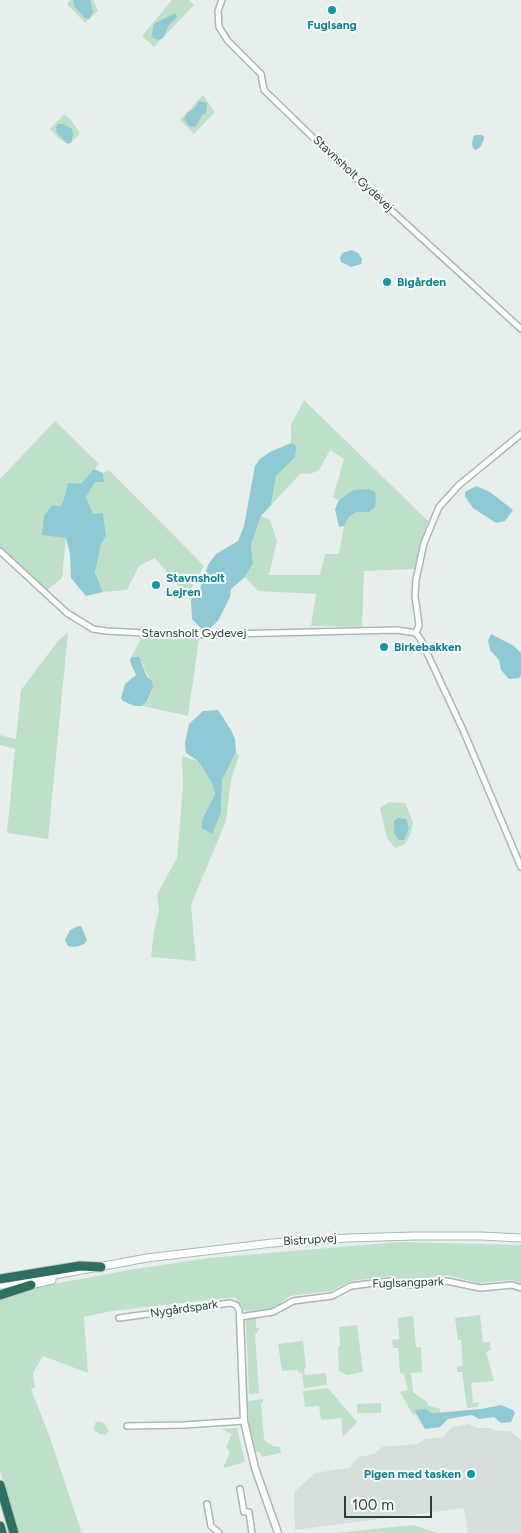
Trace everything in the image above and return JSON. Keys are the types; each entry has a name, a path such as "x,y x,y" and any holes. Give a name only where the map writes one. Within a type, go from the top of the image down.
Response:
{"highway":[{"path":"0,1279 80,1266 101,1267"},
{"path":"0,1294 31,1285"},
{"path":"0,1485 14,1533"},
{"path":"0,1526 2,1533"}],"main road":[{"name":"Bistrupvej","path":"0,1285 217,1249 338,1238 481,1236 521,1238"},
{"name":"Bistrupvej","path":"31,1285 101,1267"}],"street":[{"name":"Stavnsholt Gydevej","path":"222,0 218,11 219,28 228,41 261,74 264,90 332,156 521,329"},
{"path":"521,434 459,485 440,507 424,543 416,580 420,625 416,633 463,730 521,867"},
{"name":"Stavnsholt Gydevej","path":"0,551 67,613 93,629 185,635 360,630 408,631 416,633"},
{"name":"Fuglsangpark","path":"240,1317 273,1312 293,1301 332,1296 351,1286 391,1281 409,1285 447,1281 480,1288 512,1285 521,1288"},
{"name":"Nygårdspark","path":"119,1318 230,1303 236,1305 240,1317"},
{"path":"240,1317 244,1421 255,1468 278,1533"},
{"path":"127,1426 244,1421"},
{"path":"240,1490 244,1512 249,1512 252,1533"},
{"path":"207,1504 211,1526 219,1533"}],"shaded area":[{"path":"469,1424 477,1428 510,1431 521,1440 521,1533 468,1533 464,1508 295,1530 294,1492 315,1473 349,1468 359,1457 374,1454 382,1447 418,1444 425,1439 443,1437 452,1427"}],"green space":[{"path":"70,0 93,0 98,11 85,23 67,4"},
{"path":"172,0 189,0 194,5 154,47 142,36"},
{"path":"203,95 215,112 194,134 180,120"},
{"path":"64,114 80,133 69,145 58,138 50,129"},
{"path":"304,400 428,521 414,569 364,571 362,627 311,626 316,594 258,591 245,577 253,563 251,545 261,516 270,520 277,541 269,575 320,575 325,554 339,554 344,526 349,517 356,512 369,512 353,490 339,500 333,497 344,459 330,450 319,470 310,474 301,473 271,505 276,476 295,445 291,443 291,425"},
{"path":"55,421 99,464 81,485 68,483 63,502 60,506 52,505 66,538 62,578 47,590 0,546 0,479"},
{"path":"109,470 204,566 187,596 155,558 139,566 127,590 103,592 95,573 101,544 106,536 103,513 93,514 86,497 95,482 104,482 103,473"},
{"path":"68,632 48,839 7,833 15,749 0,745 0,735 16,739 21,690 58,641"},
{"path":"138,636 199,639 188,716 142,706 148,701 153,687 141,661 133,657 130,659 140,641"},
{"path":"236,752 239,756 231,780 226,821 191,905 196,961 151,957 154,930 159,911 157,894 177,858 183,787 182,756 198,761 212,783 215,794 202,820 221,812 222,780"},
{"path":"389,802 405,803 413,822 411,833 405,844 395,848 387,838 380,808"},
{"path":"400,1242 521,1245 521,1283 512,1280 478,1283 447,1275 409,1281 392,1276 351,1281 331,1291 290,1296 272,1309 245,1311 235,1297 112,1311 84,1317 88,1373 43,1356 33,1373 35,1388 31,1389 49,1435 82,1533 19,1533 0,1471 0,1298 48,1285 208,1258"},
{"path":"480,1315 483,1342 490,1342 491,1350 486,1352 494,1381 471,1383 473,1403 479,1402 478,1407 467,1408 462,1372 457,1372 457,1367 463,1366 461,1340 458,1340 455,1318"},
{"path":"259,1316 259,1318 256,1318 256,1328 260,1328 255,1335 259,1393 249,1394 246,1321 247,1318"},
{"path":"413,1316 416,1347 421,1347 422,1372 411,1373 413,1392 427,1402 428,1405 440,1409 440,1413 431,1413 426,1409 414,1410 416,1415 413,1415 400,1392 408,1390 404,1374 400,1373 398,1348 393,1348 392,1340 399,1339 398,1318"},
{"path":"357,1325 363,1372 347,1375 339,1371 339,1327"},
{"path":"303,1341 305,1375 326,1373 327,1385 304,1388 302,1373 299,1373 298,1370 282,1371 278,1344"},
{"path":"328,1388 357,1422 343,1437 341,1418 321,1420 319,1406 305,1407 303,1391"},
{"path":"263,1399 261,1404 264,1438 266,1442 273,1446 280,1447 281,1453 262,1457 259,1452 256,1452 250,1432 247,1401"},
{"path":"381,1403 381,1413 357,1413 357,1404"},
{"path":"98,1421 104,1423 109,1431 105,1435 99,1434 94,1430 95,1423"},
{"path":"237,1428 245,1462 223,1468 230,1452 226,1447 232,1434 221,1429"},
{"path":"413,1525 438,1533 336,1533"}],"water":[{"path":"73,0 90,0 93,12 89,19 84,18 74,6"},
{"path":"175,13 177,17 169,25 163,38 158,40 153,38 154,24"},
{"path":"199,101 207,103 206,113 202,115 196,126 191,127 184,119"},
{"path":"58,124 63,124 72,129 71,143 67,143 57,133 56,127"},
{"path":"476,135 484,136 484,139 481,146 476,150 472,144 473,137"},
{"path":"352,250 358,253 362,259 361,264 351,267 341,262 340,258 342,253"},
{"path":"291,443 296,448 295,457 276,476 271,505 261,516 251,545 253,563 245,577 231,589 230,597 218,621 208,630 203,630 192,619 191,600 200,589 208,565 216,554 238,541 244,526 255,466 260,459 270,452"},
{"path":"94,469 103,473 104,482 95,482 86,497 93,514 103,513 106,536 101,544 95,573 103,592 86,596 71,578 70,554 66,538 42,535 44,516 52,505 60,506 63,502 68,483 81,484"},
{"path":"476,486 490,492 513,510 505,521 496,523 473,508 465,496 465,492"},
{"path":"368,489 375,492 375,507 369,512 356,512 349,517 344,526 339,527 335,509 339,500 353,490"},
{"path":"491,634 514,646 521,653 521,675 519,678 509,679 501,670 499,660 490,650 488,640"},
{"path":"139,657 147,677 152,681 153,687 147,701 142,706 134,706 123,701 121,698 125,684 136,675 130,659"},
{"path":"218,710 235,739 236,752 222,780 221,812 212,834 202,828 202,820 215,794 212,783 198,761 186,753 185,743 189,724 203,711"},
{"path":"398,818 406,819 409,828 404,840 399,840 394,833 394,821"},
{"path":"81,926 87,940 79,946 68,946 65,940 70,930"},
{"path":"501,1405 513,1410 515,1413 511,1422 501,1423 494,1417 479,1419 472,1415 448,1419 440,1427 425,1429 414,1410 426,1409 431,1413 435,1413 481,1409"}],"place":[{"name":"Fuglsang","path":"332,10"},
{"name":"Bigården","path":"387,282"},
{"name":"Stavnsholt Lejren","path":"156,585"},
{"name":"Birkebakken","path":"384,647"},
{"name":"Pigen med tasken","path":"471,1474"}]}
